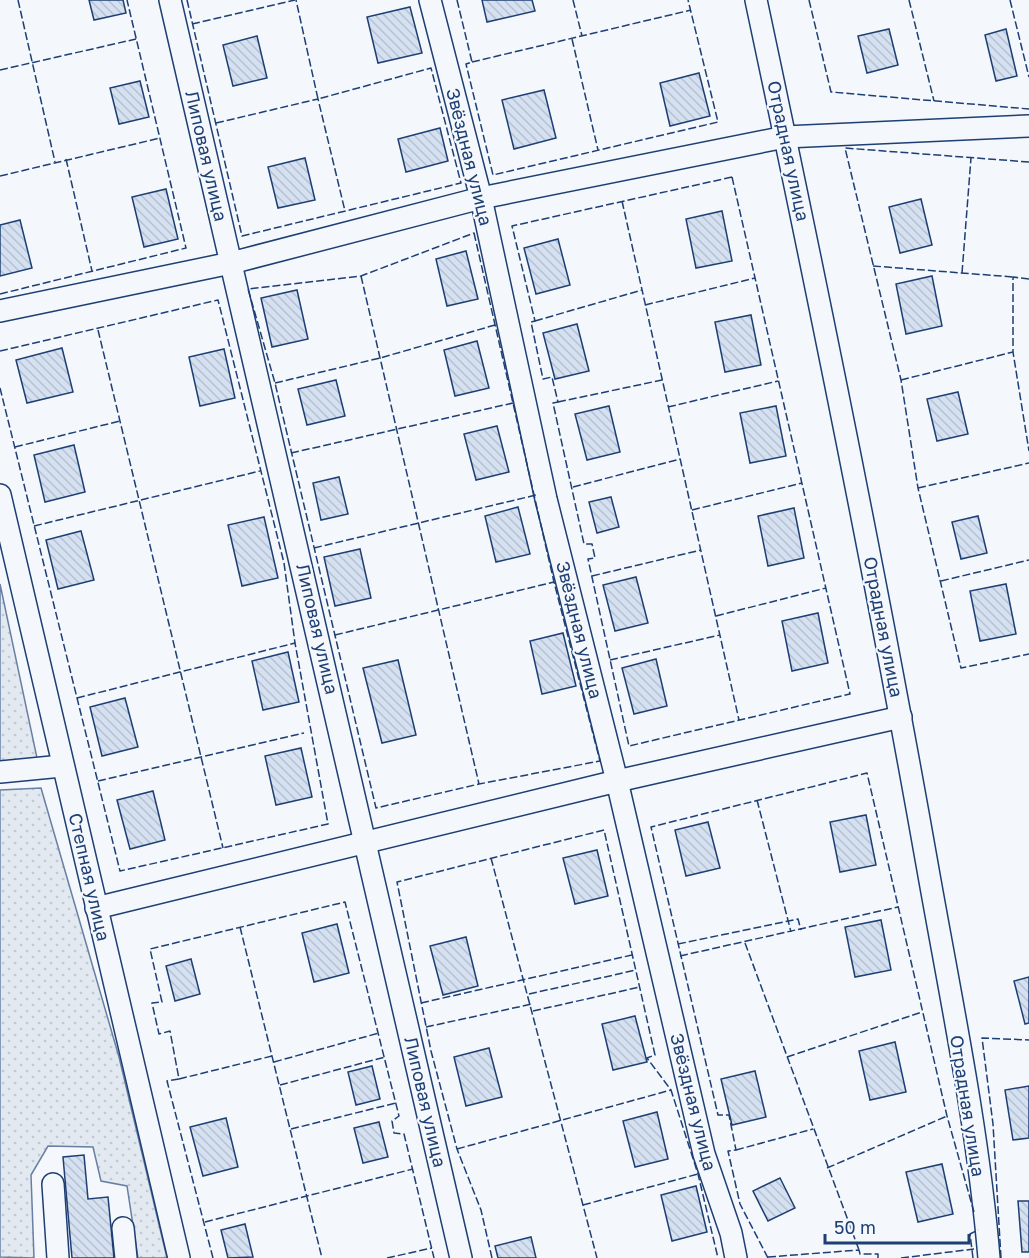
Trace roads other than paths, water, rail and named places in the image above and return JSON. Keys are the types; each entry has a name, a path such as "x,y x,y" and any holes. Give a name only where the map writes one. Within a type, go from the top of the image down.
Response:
{"street":[{"name":"Липовая улица","path":"170,0 461,1258"},
{"name":"Звёздная улица","path":"430,0 481,198 546,499 617,781 704,1154 731,1233 736,1258"},
{"name":"Отрадная улица","path":"756,0 845,428 901,717 971,1119 989,1258"},
{"path":"0,311 231,263 481,198 785,137 1029,126"},
{"name":"Степная улица","path":"0,495 179,1258"},
{"path":"96,908 617,781 901,717"},
{"path":"0,772 63,766"},
{"path":"53,1184 58,1258"},
{"path":"123,1228 126,1258"}]}
